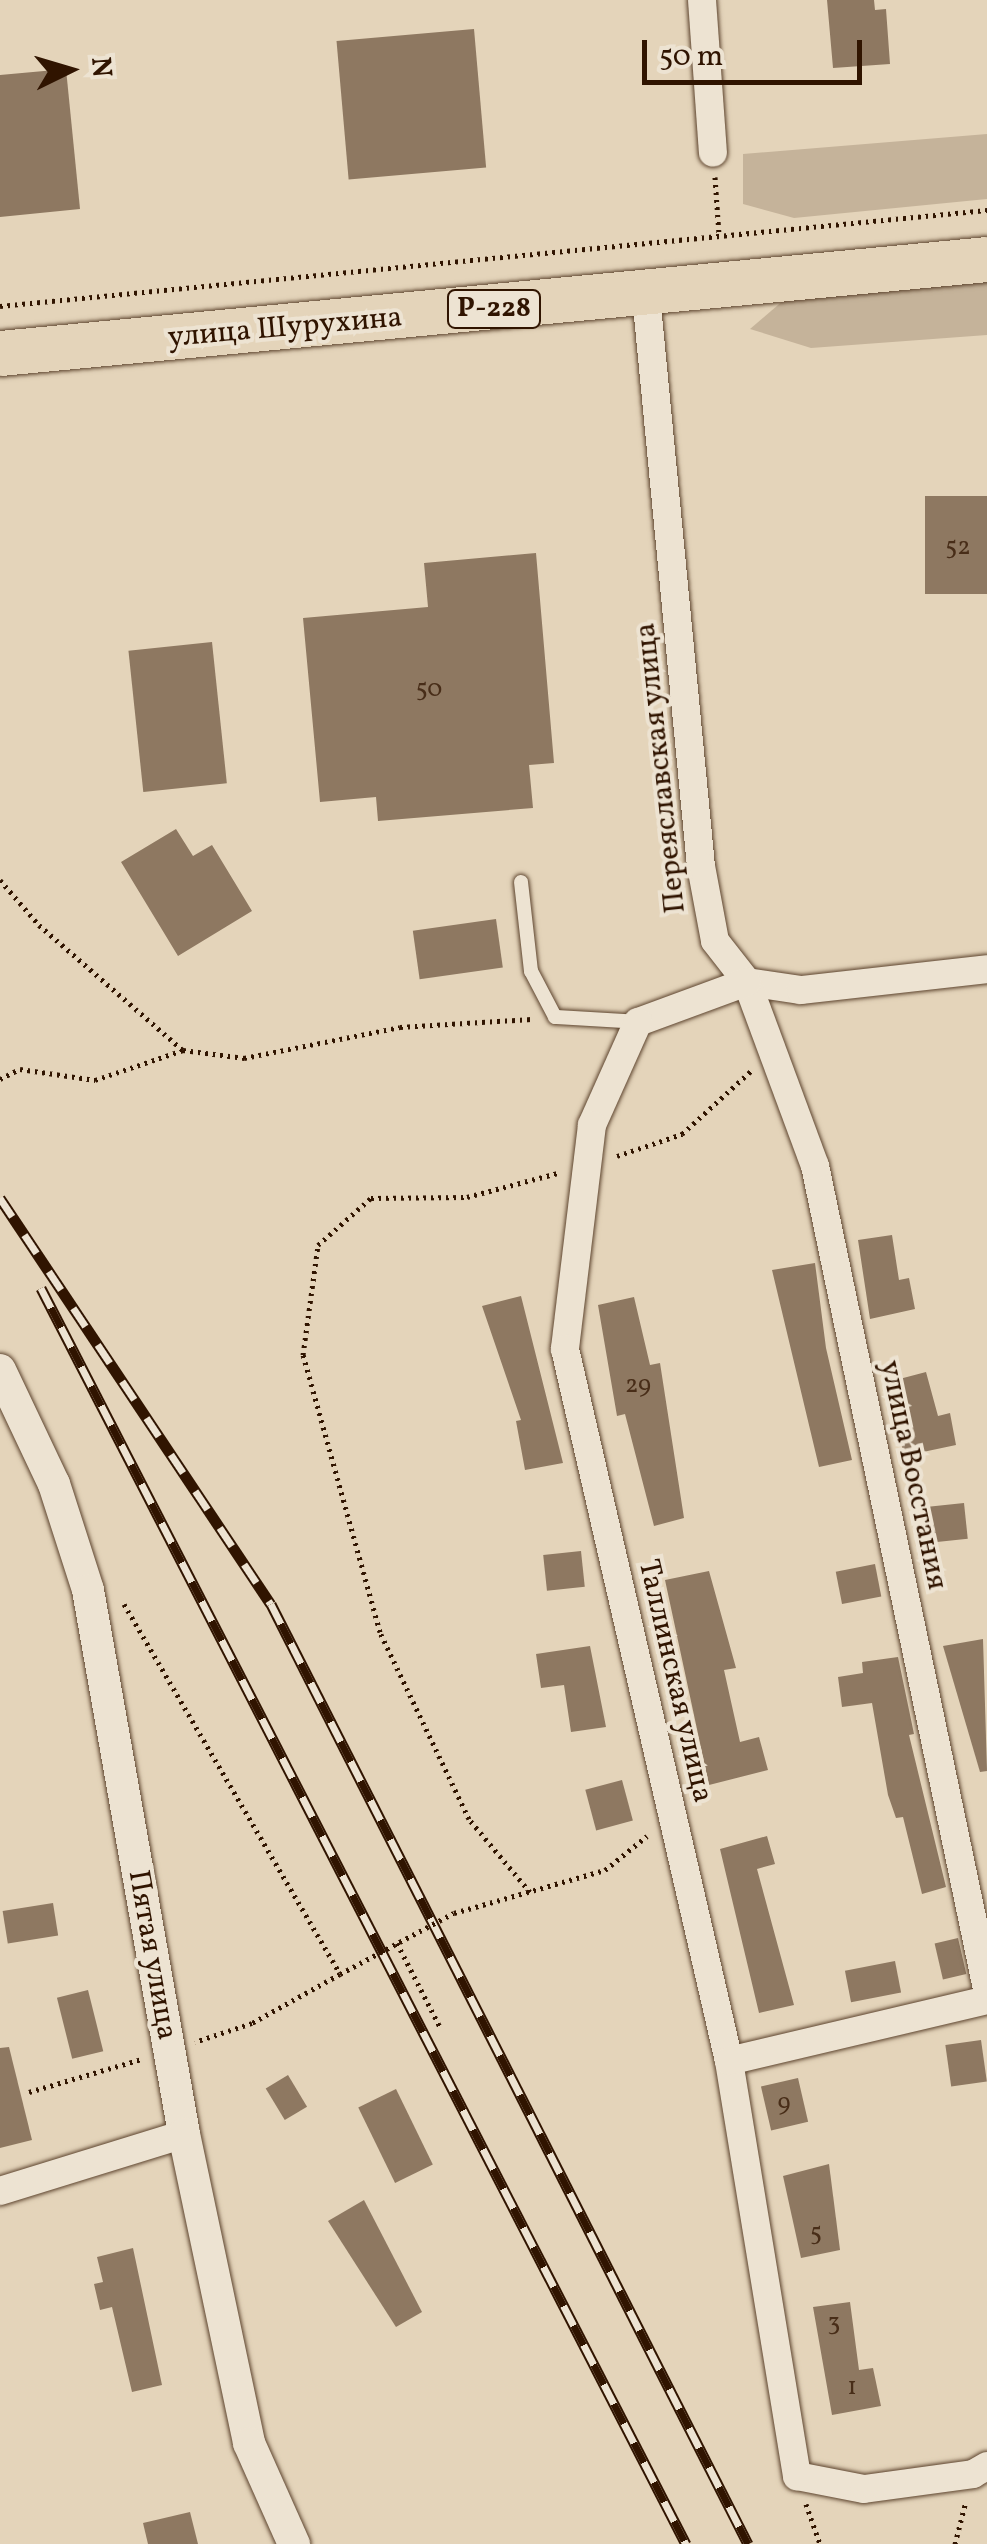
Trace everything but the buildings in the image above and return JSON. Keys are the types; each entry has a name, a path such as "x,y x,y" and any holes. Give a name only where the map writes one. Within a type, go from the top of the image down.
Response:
{"highway":[{"name":"улица Шурухина","path":"0,353 646,295 987,259"}],"street":[{"path":"702,0 714,153"},
{"name":"Переяславская улица","path":"646,295 701,866 714,942 747,982"},
{"path":"638,1022 747,982 801,990 987,969"},
{"name":"улица Восстания","path":"747,982 815,1166 987,1988"},
{"name":"Таллинская улица","path":"638,1022 592,1126 565,1349 730,2061 796,2476"},
{"name":"Пятая улица","path":"0,1370 54,1484 88,1590 184,2134 249,2444 294,2544"},
{"path":"730,2061 987,2000"},
{"path":"0,2191 184,2134"},
{"path":"796,2476 864,2489 980,2470"}],"lane":[{"path":"521,882 531,972 555,1017 638,1022"}],"path":[{"path":"714,153 718,234"},
{"path":"0,306 987,210"},
{"path":"0,880 39,926 183,1050"},
{"path":"0,1078 20,1069 95,1080 183,1050 244,1058 400,1027 555,1017"},
{"path":"530,1892 468,1819 380,1632 304,1356 318,1245 371,1198 467,1197 587,1166 682,1134 774,1050"},
{"path":"123,1602 340,1974"},
{"path":"252,2023 454,1913 605,1870 673,1815"},
{"path":"397,1943 440,2026"},
{"path":"954,2544 980,2470"},
{"path":"796,2476 820,2544"}],"shaded area":[{"path":"987,134 987,199 794,218 743,204 743,154"},
{"path":"987,282 987,335 811,348 750,329 785,299"}],"railway":[{"path":"0,1198 271,1604 748,2544"},
{"path":"41,1288 686,2544"}]}
